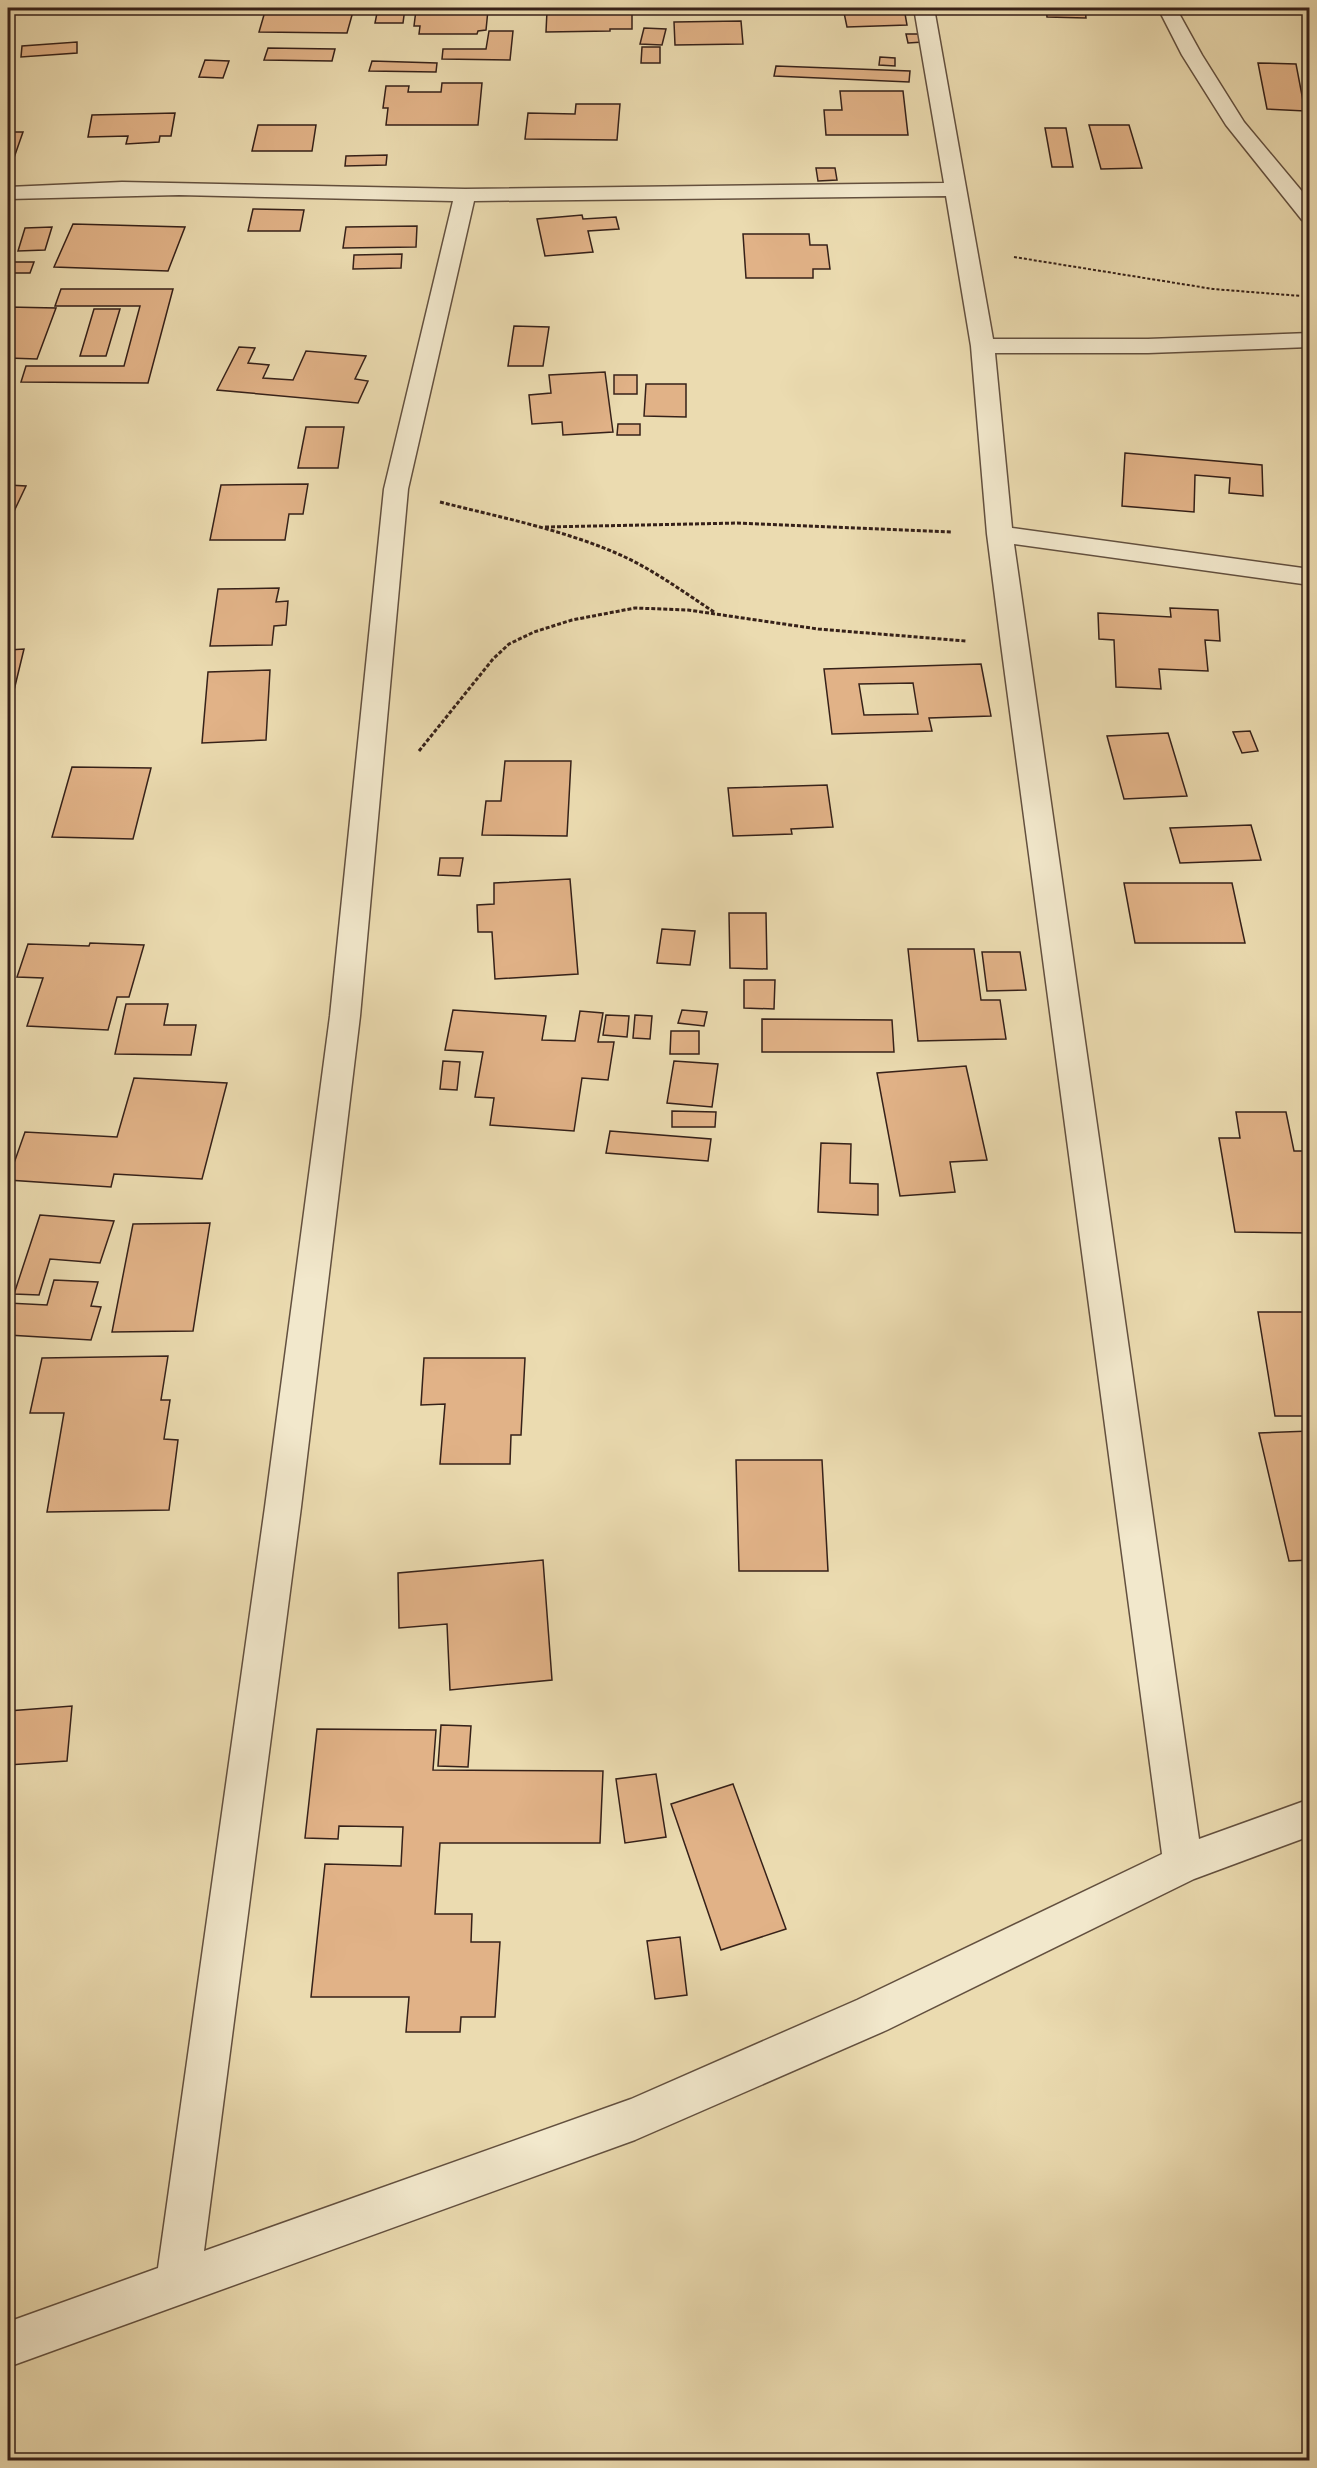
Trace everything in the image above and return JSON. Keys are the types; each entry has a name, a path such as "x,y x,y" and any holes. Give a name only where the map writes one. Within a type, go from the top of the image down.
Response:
{"street":[{"path":"924,8 983,346 1000,534 1014,644 1183,1864"},
{"path":"1167,8 1192,55 1236,125 1310,215"},
{"path":"8,193 60,189 195,188 465,195 957,189"},
{"path":"178,2282 291,1449 345,1016 396,489 465,195"},
{"path":"983,346 1148,346 1310,340"},
{"path":"1000,534 1310,577"},
{"path":"8,2344 635,2119 872,2015 1183,1864 1310,1817"}],"path":[{"path":"966,249 1213,289 1310,297"},
{"path":"396,489 545,527 616,553 655,573 717,614"},
{"path":"545,527 737,523 1000,534"},
{"path":"365,816 466,695 493,659 509,644 534,632 572,620 635,608 717,614 818,629 1014,644"}],"building":[{"path":"266,8 354,8 347,33 259,32"},
{"path":"378,8 405,8 403,23 375,23"},
{"path":"450,8 488,10 486,30 478,31 477,34 419,34 420,26 414,26 416,10"},
{"path":"843,8 904,8 907,25 847,27"},
{"path":"1046,8 1085,8 1086,18 1047,17"},
{"path":"1095,8 1124,8 1125,12 1095,12"},
{"path":"547,11 632,11 632,29 546,32"},
{"path":"741,21 743,44 675,45 674,22"},
{"path":"644,28 666,29 662,45 640,44"},
{"path":"489,31 513,31 510,60 442,59 443,49 486,49"},
{"path":"906,34 921,34 923,42 908,43"},
{"path":"77,42 77,53 21,57 22,46"},
{"path":"642,47 660,47 660,63 641,63"},
{"path":"268,48 335,49 332,61 264,60"},
{"path":"880,57 895,58 895,66 879,65"},
{"path":"205,60 229,61 223,78 199,77"},
{"path":"372,61 437,63 436,72 369,71"},
{"path":"1258,63 1296,64 1305,111 1267,109"},
{"path":"776,66 910,71 909,82 774,76"},
{"path":"442,83 482,83 478,125 386,125 388,108 383,108 386,86 409,86 408,92 441,92"},
{"path":"840,91 903,91 908,135 826,135 824,110 842,110"},
{"path":"576,104 620,104 617,140 525,139 528,113 575,114"},
{"path":"175,113 171,136 160,136 159,142 126,144 128,136 88,137 92,115"},
{"path":"258,125 316,125 312,151 252,151"},
{"path":"1089,125 1129,125 1142,168 1101,169"},
{"path":"1045,128 1066,128 1073,167 1052,167"},
{"path":"8,132 23,132 9,172 8,172"},
{"path":"387,155 386,165 345,166 346,156"},
{"path":"816,168 835,168 837,180 818,181"},
{"path":"253,209 304,210 300,231 248,231"},
{"path":"582,215 583,219 616,217 619,229 588,231 593,252 545,256 537,219"},
{"path":"73,224 185,227 168,271 54,267"},
{"path":"417,226 416,247 343,248 346,227"},
{"path":"52,227 45,250 18,251 25,228"},
{"path":"743,234 809,234 810,245 827,245 830,269 813,269 813,278 746,278"},
{"path":"402,254 401,268 353,269 354,255"},
{"path":"13,262 34,262 30,273 9,273"},
{"path":"61,289 173,289 148,383 21,382 26,366 124,366 140,306 55,306"},
{"path":"8,307 56,308 37,359 8,358"},
{"path":"94,309 120,309 106,356 80,356"},
{"path":"514,326 549,327 543,366 508,366"},
{"path":"239,347 255,348 248,363 269,365 263,378 293,380 306,351 366,356 355,379 368,381 358,403 217,390"},
{"path":"605,372 613,432 563,435 562,422 532,424 529,395 551,393 549,375"},
{"path":"614,375 637,375 637,394 614,394"},
{"path":"646,384 686,384 686,417 644,416"},
{"path":"618,424 640,424 640,435 617,435"},
{"path":"306,427 344,427 338,468 298,468"},
{"path":"1125,453 1262,465 1263,496 1229,493 1230,478 1195,475 1194,512 1122,506"},
{"path":"308,484 303,514 289,514 285,540 210,540 221,485"},
{"path":"8,485 26,486 8,524"},
{"path":"279,588 276,602 288,601 286,625 274,626 272,645 210,646 218,589"},
{"path":"1170,608 1218,610 1220,641 1205,640 1208,671 1159,669 1161,689 1116,687 1114,640 1099,639 1098,613 1171,617"},
{"path":"24,649 8,715 8,650"},
{"path":"981,664 991,716 929,718 932,731 832,734 824,669","holes":["913,683 918,714 864,715 859,684"]},
{"path":"270,670 266,740 202,743 208,672"},
{"path":"1250,731 1258,751 1242,753 1233,732"},
{"path":"1168,733 1187,796 1124,799 1107,736"},
{"path":"505,761 571,761 567,836 482,835 486,801 501,801"},
{"path":"72,767 151,768 133,839 52,837"},
{"path":"827,785 833,827 791,829 792,834 733,836 728,788"},
{"path":"1251,825 1261,860 1180,863 1170,828"},
{"path":"440,858 463,858 460,876 438,875"},
{"path":"570,879 578,974 495,979 492,932 478,932 477,905 494,904 494,883"},
{"path":"1124,883 1232,883 1245,943 1135,943"},
{"path":"729,913 766,913 767,969 730,968"},
{"path":"662,929 695,931 690,965 657,963"},
{"path":"90,943 144,945 129,997 117,997 108,1030 27,1026 43,978 17,977 28,944 89,946"},
{"path":"908,949 974,949 981,1000 1000,1000 1006,1039 918,1041"},
{"path":"982,952 1020,952 1026,990 987,991"},
{"path":"744,980 775,980 774,1009 744,1008"},
{"path":"126,1004 168,1004 164,1025 196,1025 191,1055 115,1054"},
{"path":"453,1010 546,1016 542,1040 575,1041 580,1011 603,1013 598,1042 614,1042 608,1080 582,1078 574,1131 490,1125 494,1098 475,1097 483,1052 445,1050"},
{"path":"682,1010 707,1012 704,1026 678,1023"},
{"path":"606,1015 629,1016 627,1037 603,1035"},
{"path":"635,1015 652,1016 650,1039 633,1038"},
{"path":"762,1019 892,1020 894,1052 762,1052"},
{"path":"671,1031 699,1031 699,1054 670,1054"},
{"path":"443,1061 460,1062 457,1090 440,1089"},
{"path":"674,1061 718,1064 712,1107 667,1103"},
{"path":"966,1066 987,1160 950,1162 955,1192 900,1196 877,1073"},
{"path":"134,1078 227,1083 202,1179 114,1174 111,1187 8,1180 25,1132 117,1137"},
{"path":"672,1111 716,1112 715,1127 672,1127"},
{"path":"1236,1112 1286,1112 1294,1151 1306,1151 1310,1167 1310,1233 1235,1232 1219,1138 1240,1138"},
{"path":"610,1131 711,1139 708,1161 606,1153"},
{"path":"821,1143 851,1144 850,1183 878,1184 878,1215 818,1212"},
{"path":"40,1215 114,1221 100,1263 50,1259 39,1295 14,1294"},
{"path":"210,1223 193,1331 112,1332 133,1224"},
{"path":"54,1280 98,1282 91,1306 101,1307 91,1340 8,1335 8,1303 47,1305"},
{"path":"1258,1312 1310,1312 1310,1416 1275,1416"},
{"path":"168,1356 161,1400 170,1400 164,1439 178,1440 169,1510 47,1512 64,1413 30,1413 42,1358"},
{"path":"424,1358 525,1358 521,1435 511,1435 510,1464 440,1464 445,1404 421,1405"},
{"path":"1310,1431 1310,1560 1289,1561 1259,1433"},
{"path":"736,1460 822,1460 828,1571 739,1571"},
{"path":"543,1560 552,1680 450,1690 447,1624 399,1628 398,1573"},
{"path":"72,1706 67,1761 8,1765 8,1711"},
{"path":"441,1725 471,1726 468,1767 438,1766"},
{"path":"317,1729 436,1730 433,1770 603,1771 600,1843 440,1843 435,1914 472,1914 471,1942 500,1942 495,2017 461,2017 460,2032 406,2032 409,1997 311,1997 325,1864 401,1866 403,1827 339,1826 338,1839 305,1838"},
{"path":"656,1774 666,1837 625,1843 616,1779"},
{"path":"733,1784 786,1929 721,1950 671,1804"},
{"path":"680,1937 687,1995 655,1999 647,1941"}]}
